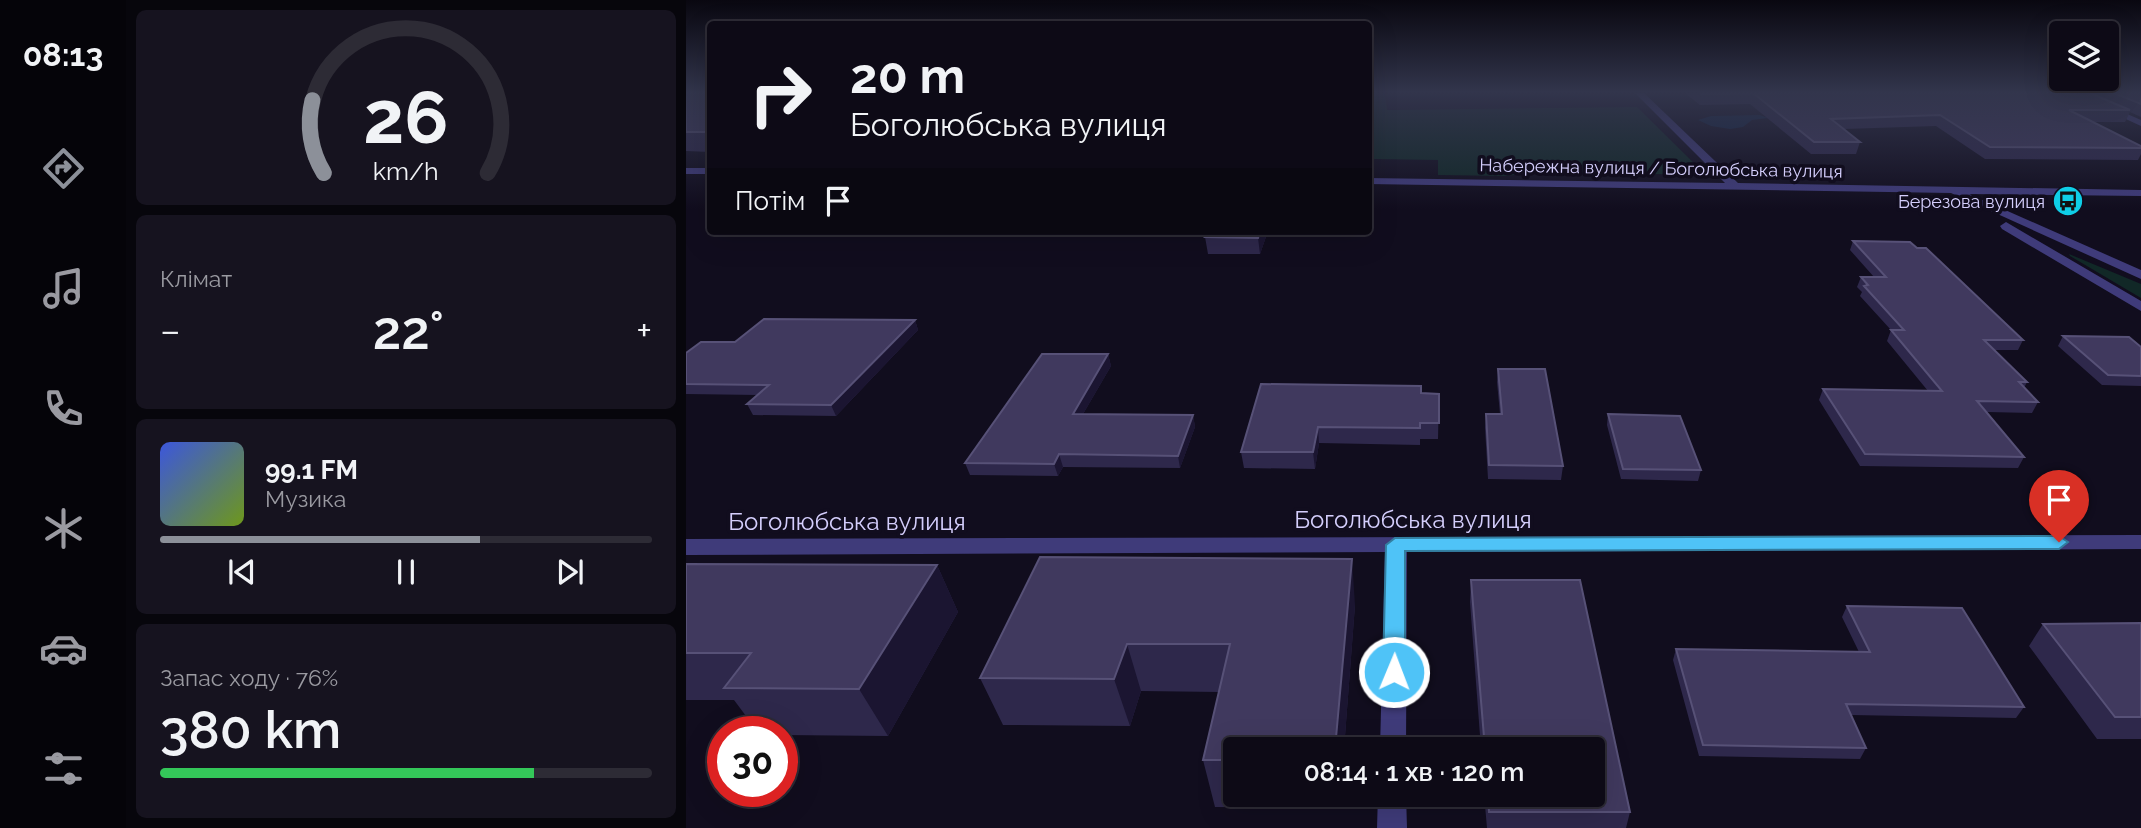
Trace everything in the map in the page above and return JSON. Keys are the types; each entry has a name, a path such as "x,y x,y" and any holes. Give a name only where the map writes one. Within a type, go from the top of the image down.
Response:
{"street":[{"path":"1678,132 1734,186"},
{"path":"686,171 707,171"},
{"name":"Набережна вулиця / Боголюбська вулиця","path":"1372,181 2141,194"},
{"path":"1953,191 2041,249 2141,307"},
{"path":"1968,200 2141,275"},
{"name":"Боголюбська вулиця","path":"686,547 2141,542"},
{"path":"1393,737 1395,545"},
{"path":"1392,807 1392,828"}],"green space":[{"path":"1372,132 1662,132 1706,175 1541,172 1505,176 1438,175 1438,160 1374,159"},
{"path":"2069,254 2141,284 2141,298 2070,256"}],"building":[{"path":"1801,132 1847,132 1860,142 1814,142"},
{"path":"1966,132 2112,132 2141,148 1990,147"},
{"path":"1206,235 1259,235 1258,238 1205,237"},
{"path":"1853,241 1910,242 1917,248 1926,248 2023,340 1984,340 2027,382 2019,382 2038,402 1977,401 2024,457 1865,454 1823,389 1942,391 1891,330 1904,330 1864,286 1868,285 1861,277 1886,277"},
{"path":"764,319 915,320 831,405 747,404 769,385 686,384 686,353 701,342 735,342"},
{"path":"2063,336 2129,337 2141,347 2141,376 2108,375"},
{"path":"1042,354 1108,354 1073,414 1193,415 1178,456 1059,454 1054,464 965,463"},
{"path":"1498,369 1545,369 1563,466 1489,465 1486,414 1502,414"},
{"path":"1261,384 1421,386 1421,393 1439,394 1439,423 1420,423 1420,428 1318,427 1313,452 1241,452"},
{"path":"1608,414 1680,416 1701,470 1623,469"},
{"path":"1040,557 1352,559 1336,737 1223,737 1223,760 1203,760 1230,644 1127,644 1114,679 980,678"},
{"path":"686,564 937,565 859,689 724,688 751,653 686,653"},
{"path":"1471,580 1580,580 1630,812 1489,812 1489,807 1605,807 1605,737 1484,737"},
{"path":"1847,606 1962,608 2024,707 1846,704 1866,748 1703,745 1676,649 1870,652"},
{"path":"2141,623 2141,717 2115,717 2043,624"}],"place":[{"name":"Березова вулиця","path":"2068,201"}],"route":[{"path":"1394,672 1395,545 2059,542"}]}
